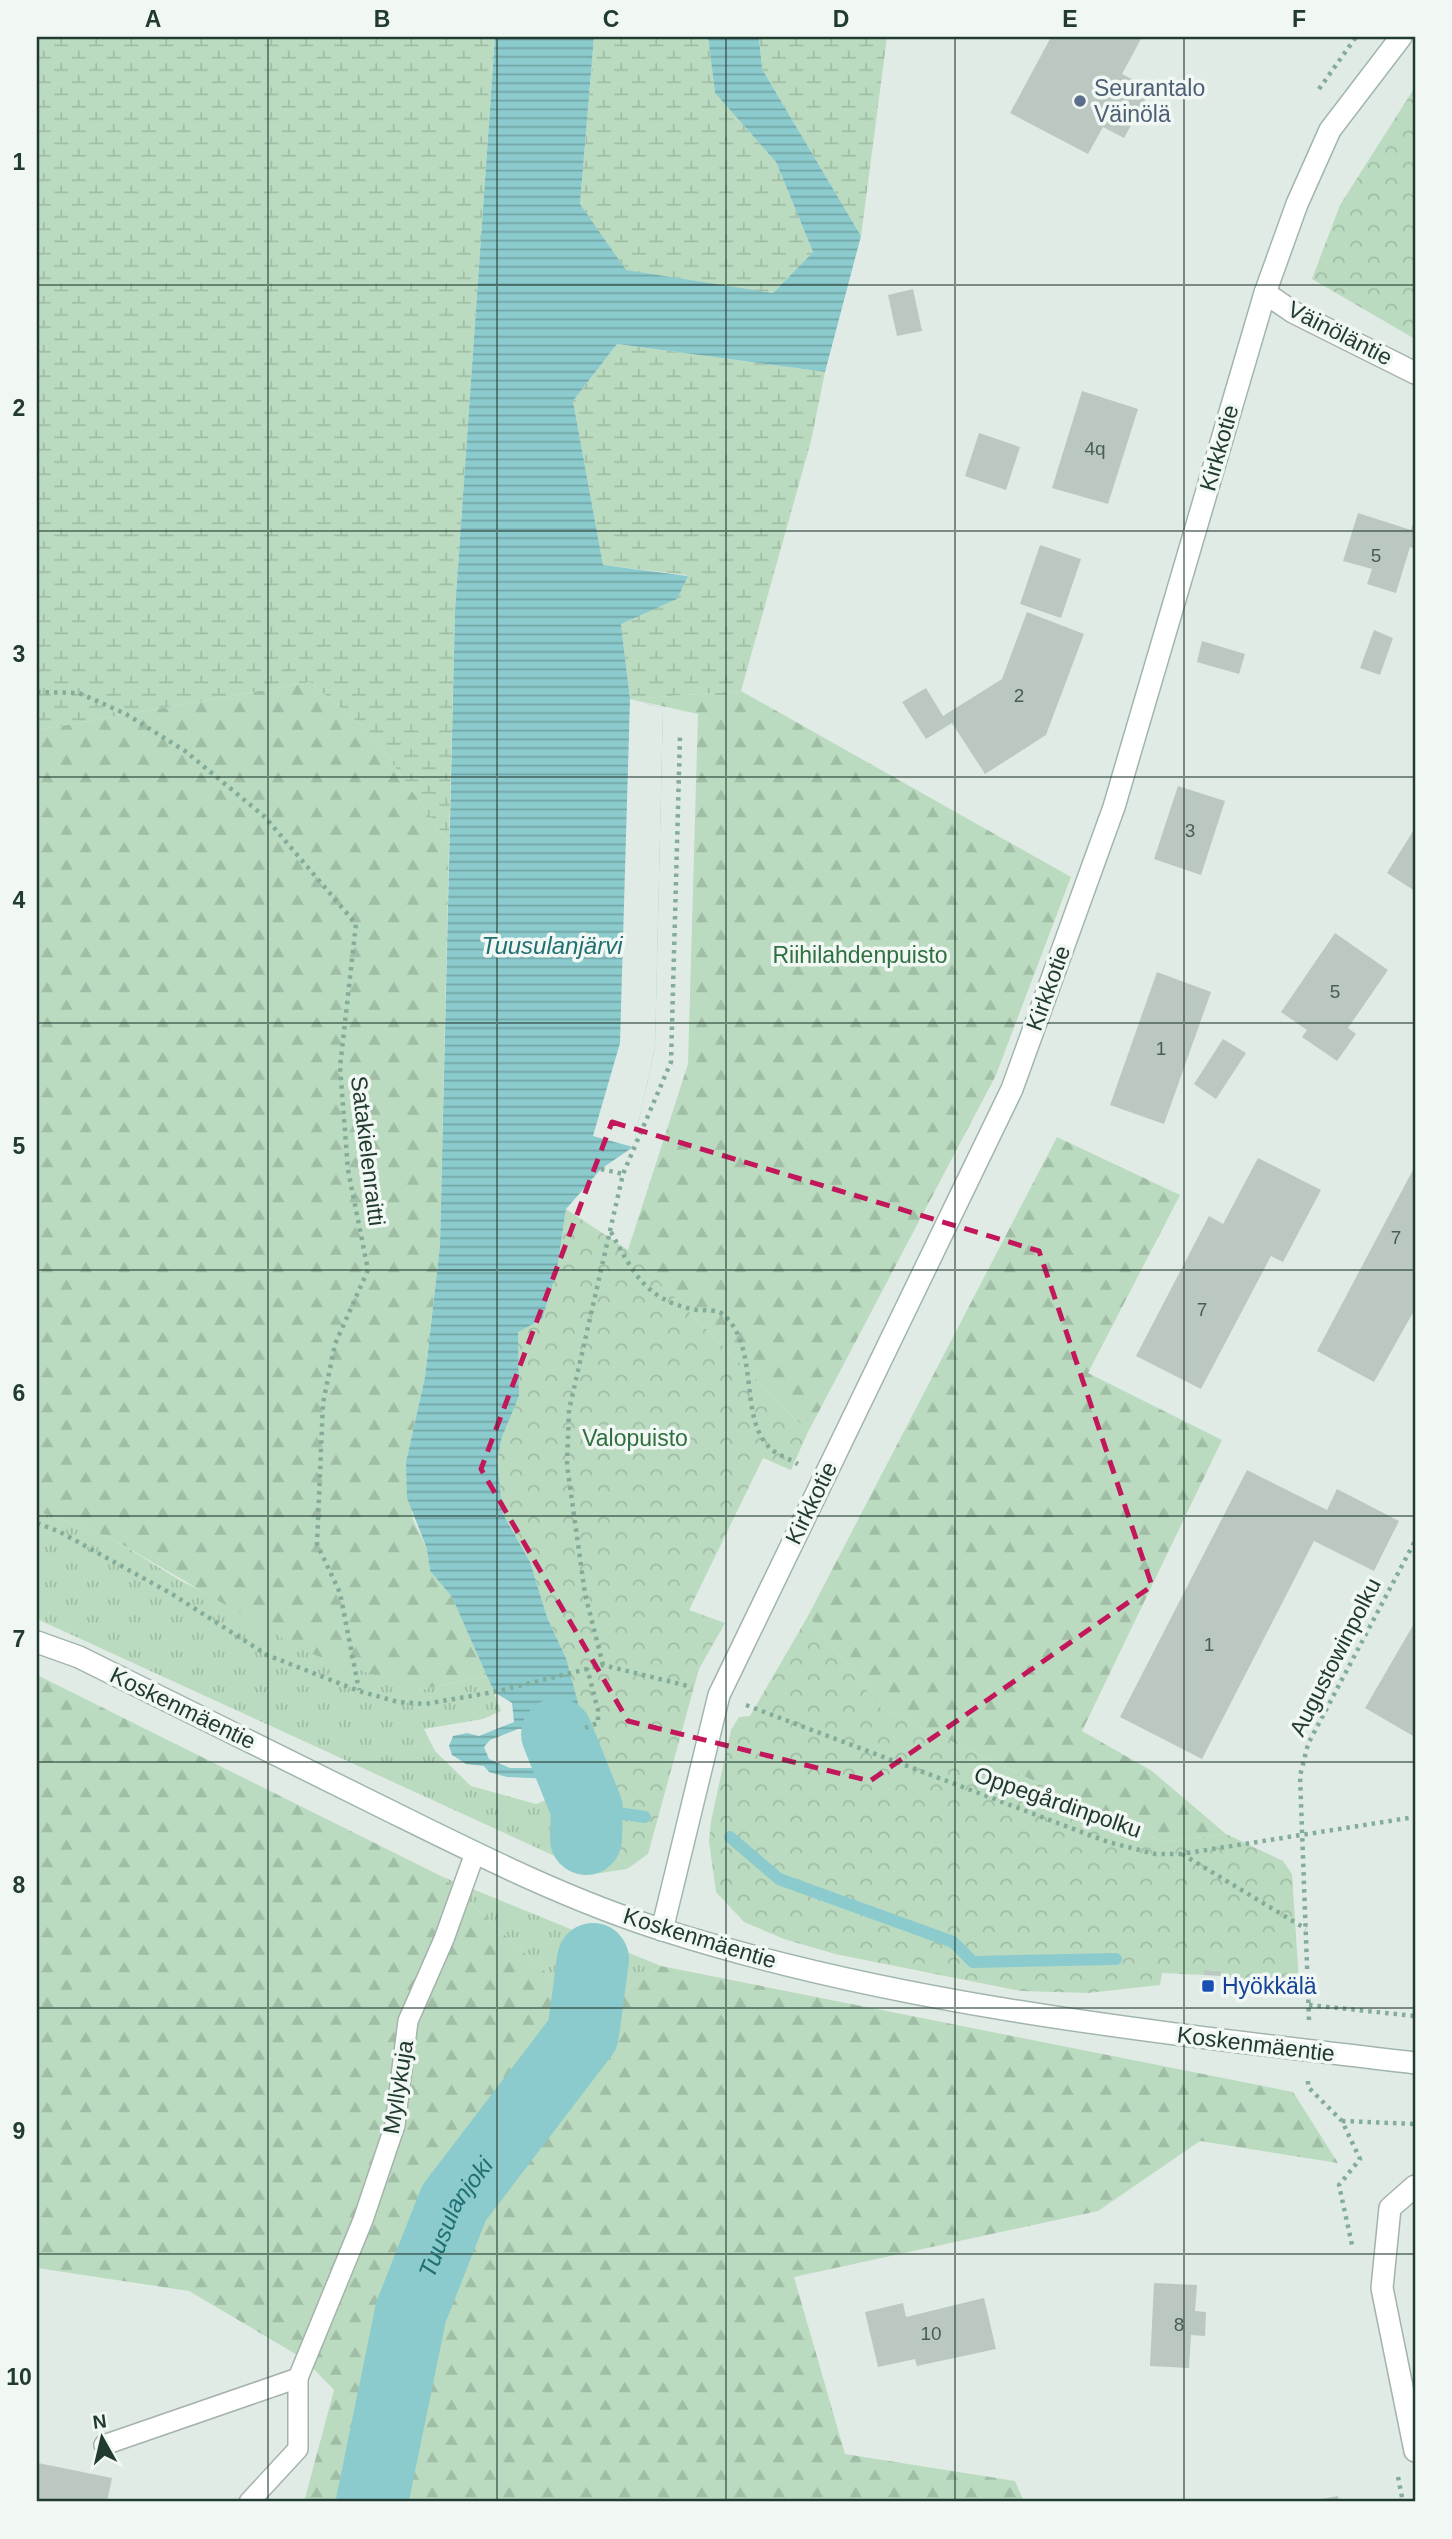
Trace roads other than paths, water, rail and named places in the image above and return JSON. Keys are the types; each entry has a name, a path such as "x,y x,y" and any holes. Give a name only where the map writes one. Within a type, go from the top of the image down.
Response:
{"street":[{"name":"Kirkkotie","path":"662,1930 719,1695 1012,1089 1114,807 1265,292 1297,204 1330,130 1401,37"},
{"name":"Väinöläntie","path":"1265,292 1293,312 1415,373"},
{"name":"Koskenmäentie","path":"37,1642 79,1657 475,1853 567,1894 662,1930 820,1974 1107,2025 1415,2063"},
{"path":"1415,2186 1390,2208 1381,2288 1415,2451"}],"lane":[{"name":"Myllykuja","path":"301,2368 367,2208 395,2125 408,2021 444,1938 475,1853"},
{"path":"104,2445 301,2368 298,2449 249,2502"}],"water":[{"name":"Tuusulanjärvi","path":"495,37 594,37 580,204 626,270 773,293 813,252 776,162 715,93 708,37 759,37 762,69 861,236 825,372 617,344 573,401 603,565 688,576 677,599 621,624 630,699 663,708 655,1048 633,1147 601,1169 566,1209 557,1270 542,1319 518,1332 519,1396 502,1437 497,1460 503,1514 530,1562 547,1617 566,1658 584,1725 528,1744 522,1729 518,1729 490,1740 484,1747 489,1759 510,1768 546,1768 540,1751 587,1734 604,1811 601,1835 593,1840 581,1835 552,1779 507,1777 489,1772 484,1766 466,1764 452,1755 449,1746 453,1736 467,1733 479,1736 514,1722 512,1703 494,1692 452,1597 430,1571 427,1549 407,1498 406,1462 425,1377 440,1245 455,610"}],"waterway":[{"name":"Tuusulanjoki","path":"557,1734 587,1809 586,1839"},
{"path":"590,1809 645,1817"},
{"path":"730,1837 779,1879 953,1942 973,1962 1116,1959"},
{"name":"Tuusulanjoki","path":"372,2502 411,2312 454,2203 583,2034 593,1959"}],"place":[{"name":"Seurantalo Väinölä","path":"1080,101"},
{"name":"Hyökkälä","path":"1208,1986"}],"park label":[{"name":"Riihilahdenpuisto","path":"860,955"},
{"name":"Valopuisto","path":"635,1438"}]}
